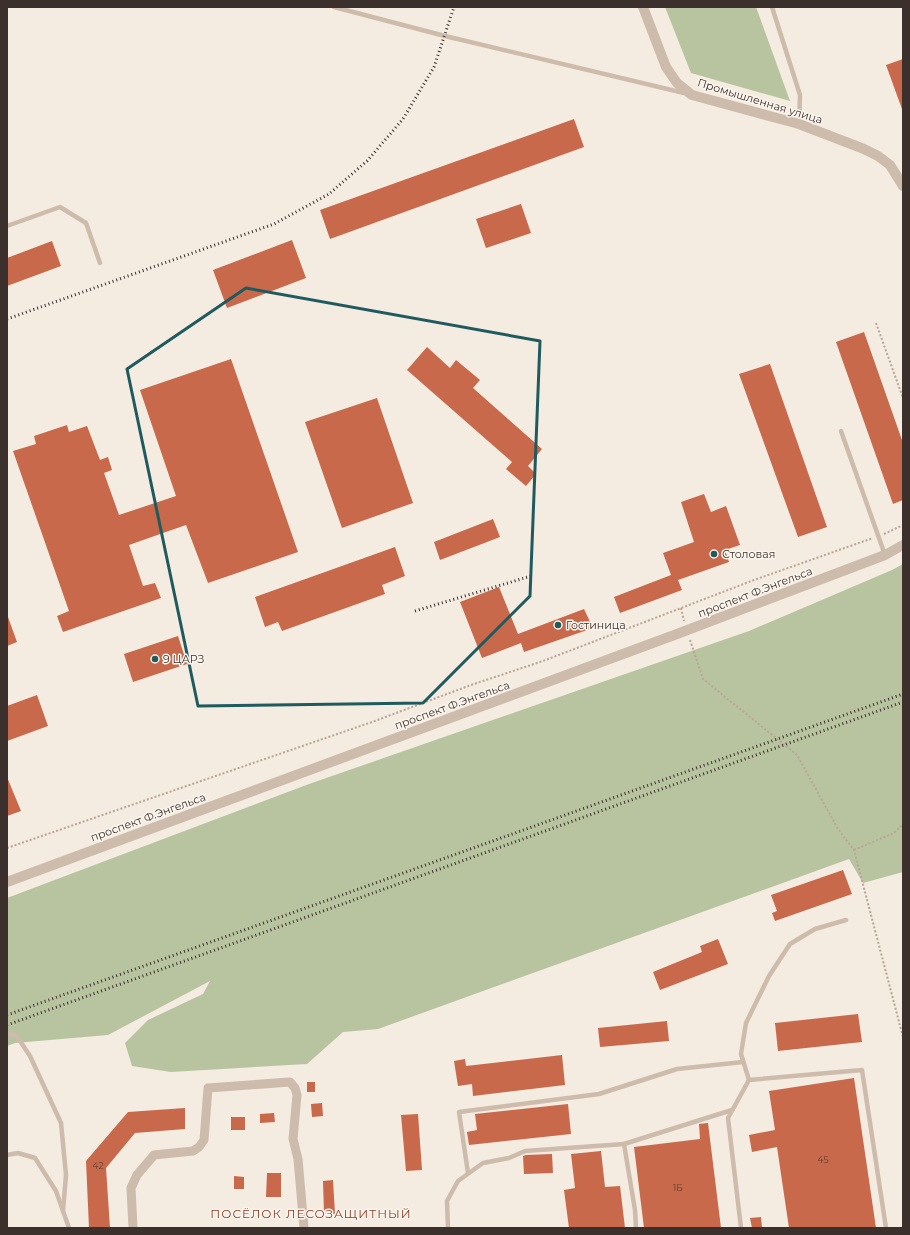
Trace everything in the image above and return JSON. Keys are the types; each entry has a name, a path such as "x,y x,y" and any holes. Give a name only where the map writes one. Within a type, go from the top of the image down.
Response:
{"street":[{"name":"Промышленная улица","path":"644,7 666,67 677,83 692,95 799,124 864,149 878,156 890,165 903,186"},
{"name":"проспект Ф.Энгельса","path":"7,882 885,556 903,546"},
{"path":"133,1228 131,1188 138,1175 154,1155 193,1152 204,1140 208,1088 290,1082 295,1088 297,1095 293,1139 298,1159 304,1228"}],"lane":[{"path":"334,7 445,36 692,95"},
{"path":"772,7 800,95 799,124"},
{"path":"7,226 60,206 86,223 100,262"},
{"path":"841,430 885,556"},
{"path":"741,1228 728,1118 749,1080 741,1054 746,1023 769,976 790,944 814,929 846,920"},
{"path":"7,1034 16,1035 30,1056 61,1123 66,1175 63,1211"},
{"path":"468,1173 459,1112 599,1094 677,1069 743,1062"},
{"path":"749,1080 862,1070 886,1228"},
{"path":"448,1228 447,1201 458,1181 484,1163 509,1158 525,1151 624,1144 732,1110"},
{"path":"624,1144 636,1228"},
{"path":"7,1155 18,1153 35,1158 56,1191 69,1228"}],"path":[{"path":"876,323 903,398"},
{"path":"7,848 372,722 471,684 543,661 754,580 878,536 903,525"},
{"path":"680,608 703,679 797,755 838,829 854,850 903,1037"},
{"path":"854,850 894,833 903,824"}],"highlighted area":[{"path":"246,288 540,341 530,596 423,703 198,706 127,369"}],"green space":[{"path":"665,7 756,7 790,101 691,73"},
{"path":"903,564 903,872 863,883 849,859 378,1029 343,1032 307,1064 171,1072 132,1066 125,1043 148,1020 203,994 210,981 108,1035 15,1043 7,1046 7,898 309,784 749,631"}],"building":[{"path":"903,59 903,109 902,109 886,65"},
{"path":"574,119 584,147 330,239 320,210"},
{"path":"521,204 531,233 486,248 476,219"},
{"path":"292,240 306,278 227,308 213,270"},
{"path":"52,241 61,266 7,286 7,258"},
{"path":"864,332 903,443 903,500 893,504 836,342"},
{"path":"427,347 450,368 456,360 480,380 473,388 542,449 528,466 536,474 526,486 506,469 512,462 407,370"},
{"path":"231,359 298,552 208,583 186,525 129,545 143,586 155,583 161,598 63,632 57,616 69,611 13,451 36,444 34,436 67,425 69,432 87,426 100,460 108,457 112,470 104,473 119,515 176,496 140,390"},
{"path":"770,364 827,527 798,537 739,374"},
{"path":"377,398 413,503 342,528 305,422"},
{"path":"704,494 711,512 726,506 740,545 725,550 729,562 678,580 682,590 620,613 614,597 671,575 663,553 694,542 681,502"},
{"path":"493,519 500,537 440,560 434,542"},
{"path":"395,547 405,576 382,585 385,594 282,631 278,622 265,627 255,597"},
{"path":"499,587 518,634 584,609 593,628 524,652 521,643 482,658 460,602"},
{"path":"8,617 17,642 7,646 7,618"},
{"name":"9 ЦАРЗ","path":"178,636 187,664 133,682 124,654"},
{"path":"37,695 48,726 7,741 7,706"},
{"path":"7,777 21,811 7,816"},
{"path":"843,870 852,894 775,921 772,913 777,911 771,895"},
{"path":"718,939 728,964 660,990 653,972 702,952 700,946"},
{"path":"858,1014 862,1042 778,1051 775,1023"},
{"path":"667,1021 669,1041 600,1047 598,1028"},
{"path":"562,1055 565,1085 473,1096 472,1084 458,1086 454,1061 465,1059 466,1066"},
{"path":"854,1078 876,1228 789,1228 777,1147 752,1152 749,1135 775,1130 769,1091"},
{"path":"307,1082 315,1082 315,1092 307,1092"},
{"path":"322,1103 323,1116 312,1117 311,1104"},
{"path":"568,1104 571,1134 469,1145 467,1132 477,1130 475,1114"},
{"path":"185,1108 185,1129 135,1133 106,1168 110,1228 89,1228 86,1161 128,1112"},
{"path":"274,1113 275,1122 260,1123 260,1114"},
{"path":"418,1114 422,1170 406,1171 401,1115"},
{"path":"231,1117 245,1117 245,1130 231,1130"},
{"path":"708,1123 721,1228 644,1228 634,1147 700,1139 699,1124"},
{"path":"601,1151 605,1187 620,1186 625,1228 569,1228 564,1190 575,1188 571,1154"},
{"path":"552,1154 553,1173 524,1174 523,1156"},
{"path":"267,1173 281,1173 281,1197 266,1197"},
{"path":"234,1176 244,1177 244,1189 234,1189"},
{"path":"333,1180 335,1214 324,1214 323,1181"},
{"path":"761,1217 762,1228 752,1228 750,1218"}],"railway":[{"path":"7,319 274,224 329,194 367,161 403,119 434,67 454,7"},
{"path":"415,611 531,576"},
{"path":"7,1015 903,694"},
{"path":"7,1025 903,702"}],"place":[{"name":"Столовая","path":"714,554"},
{"name":"Гостиница","path":"558,625"},
{"name":"9 ЦАРЗ","path":"155,659"}],"district":[{"name":"ПОСЁЛОК ЛЕСОЗАЩИТНЫЙ","path":"311,1213"}]}
